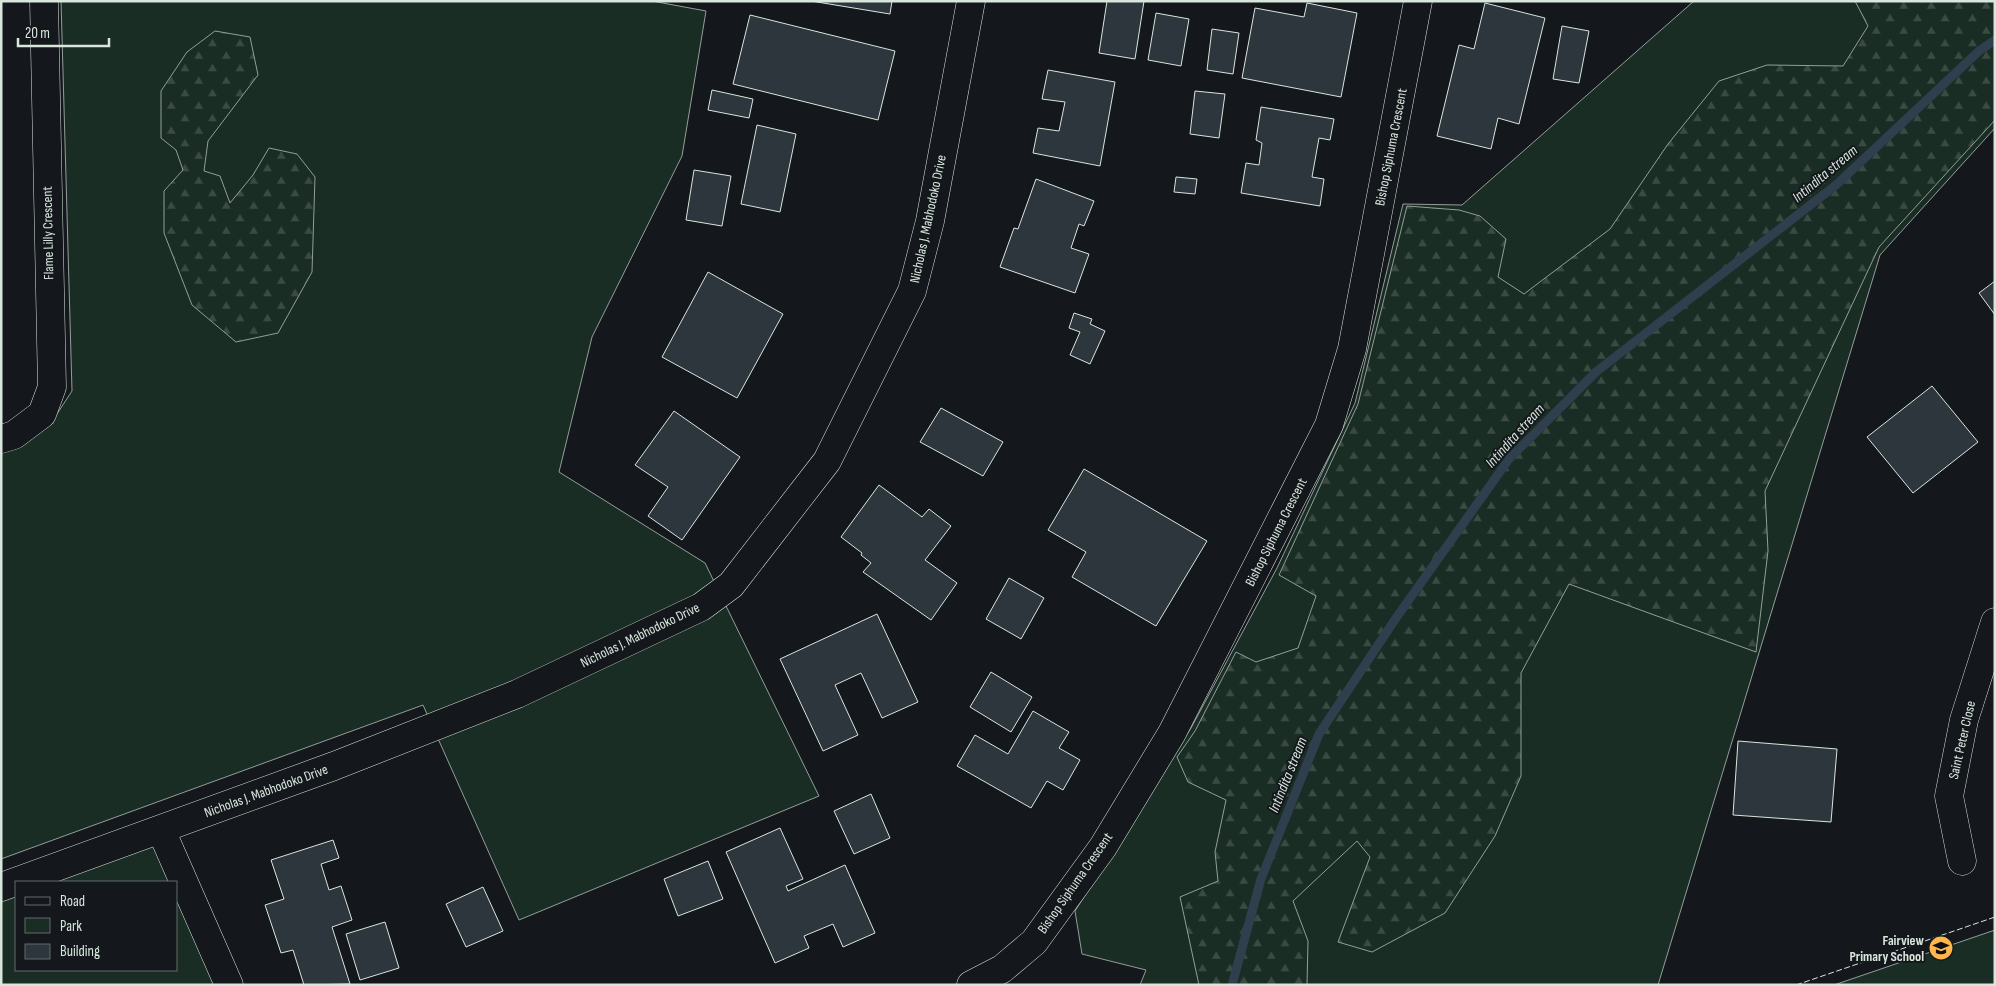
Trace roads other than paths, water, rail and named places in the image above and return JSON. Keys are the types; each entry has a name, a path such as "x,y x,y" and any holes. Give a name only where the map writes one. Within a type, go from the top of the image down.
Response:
{"street":[{"name":"Flame Lilly Crescent","path":"1,439 14,435 42,414 52,387 44,1"},
{"name":"Nicholas J. Mabhodoko Drive","path":"20,881 334,766 518,694 701,606 730,585 827,460 912,291 930,221 971,1"},
{"name":"Bishop Siphuma Crescent","path":"971,985 1002,969 1034,942 1103,847 1172,734 1329,425 1352,349 1418,1"},
{"name":"Saint Peter Close","path":"1962,860 1949,796 1964,720 1995,622"},
{"path":"161,830 228,985"},
{"name":"Nicholas J. Mabhodoko Drive","path":"1,888 15,883"}],"waterway":[{"name":"Intindita stream","path":"1232,985 1261,879 1319,734 1396,618 1509,459 1596,372 1836,185 1979,51 1995,40"}],"place":[{"name":"Fairview Primary School","path":"1941,948"}]}
